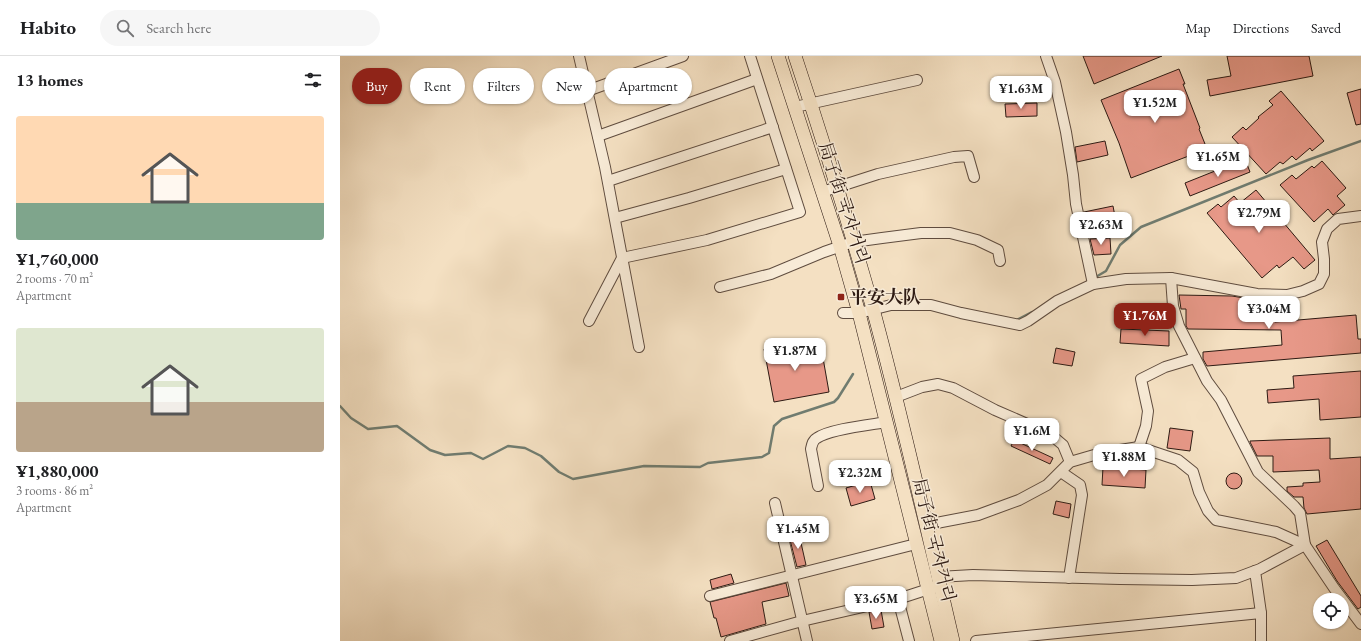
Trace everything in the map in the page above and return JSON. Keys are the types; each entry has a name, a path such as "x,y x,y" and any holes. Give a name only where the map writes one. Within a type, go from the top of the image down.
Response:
{"main road":[{"name":"局子街 국자거리","path":"778,56 822,192 846,244 873,309 896,397 926,525 936,584 941,641"},
{"name":"局子街 국자거리","path":"795,56 836,187 859,313 916,544 936,584 953,641"}],"street":[{"path":"579,56 582,68"},
{"path":"596,89 683,56"},
{"path":"622,258 707,240 800,212 750,56"},
{"path":"1046,56 1055,82 1066,132 1076,204 1092,280"},
{"path":"598,136 757,79"},
{"path":"795,108 917,80"},
{"path":"590,104 608,181 639,347"},
{"path":"608,181 772,127"},
{"path":"822,192 878,174 954,157 968,156 974,177"},
{"path":"615,218 786,169"},
{"path":"843,313 859,313 891,305 931,305 1020,325 1057,300 1092,280 1171,278 1257,294 1287,295 1303,291 1319,284 1324,274 1322,242 1327,228 1338,219 1361,216"},
{"path":"720,287 771,274 846,244 921,233 950,233 977,240 998,250 1000,261"},
{"path":"589,321 622,258"},
{"path":"1171,278 1174,306 1179,326 1207,381 1221,400 1258,472 1300,513 1305,545 1338,594 1361,624"},
{"path":"1139,447 1146,426 1148,411 1141,379 1165,366 1195,358"},
{"path":"896,397 911,390 938,384 953,388 995,410 1050,434 1063,445 1070,462"},
{"path":"818,486 811,448 816,438 831,432 887,422"},
{"path":"926,525 978,515 1019,500 1047,485 1070,462 1101,453 1139,447 1178,460 1193,472 1199,492 1208,511 1216,520 1276,532 1305,545"},
{"path":"1061,472 1080,485 1082,495 1069,578"},
{"path":"775,503 806,641"},
{"path":"710,596 916,544"},
{"path":"730,641 802,621 898,599 936,584 973,575 1192,580 1236,578 1255,571 1305,545"},
{"path":"1255,571 1261,613 1261,641"},
{"path":"898,599 909,641"},
{"path":"976,641 1261,613"}],"building":[{"path":"1083,56 1162,56 1094,84"},
{"path":"1227,56 1309,56 1313,76 1210,96 1207,80 1231,76"},
{"path":"1179,69 1207,149 1131,178 1119,143 1101,100"},
{"path":"1361,89 1361,124 1356,125 1347,93"},
{"path":"1281,91 1324,141 1312,151 1310,148 1296,160 1292,156 1283,164 1280,162 1266,174 1232,137 1243,127 1246,130 1259,118 1258,117 1273,105 1269,101"},
{"path":"1037,103 1037,116 1006,117 1005,104"},
{"path":"1105,141 1108,155 1077,162 1075,147"},
{"path":"1245,159 1250,172 1190,196 1185,183"},
{"path":"1322,161 1346,188 1337,196 1345,205 1333,215 1328,209 1314,222 1280,185 1292,175 1296,179 1312,166 1314,168"},
{"path":"1256,190 1315,260 1304,269 1293,257 1279,268 1277,265 1262,278 1207,213 1218,204 1221,207 1234,196 1240,203"},
{"path":"1113,206 1116,222 1088,227 1084,212"},
{"path":"1110,238 1111,254 1094,255 1090,239"},
{"path":"1179,295 1232,296 1270,301 1270,315 1275,315 1275,322 1356,315 1358,339 1361,339 1361,353 1207,366 1203,359 1203,352 1282,345 1281,330 1188,329 1186,326 1186,309 1181,309"},
{"path":"1121,329 1169,331 1169,346 1120,343"},
{"path":"808,340 812,361 823,358 829,392 774,402 764,349"},
{"path":"1056,348 1075,352 1072,366 1053,363"},
{"path":"1361,371 1361,417 1320,420 1319,399 1268,403 1267,390 1294,388 1293,376"},
{"path":"1170,428 1193,431 1190,451 1167,448"},
{"path":"1330,438 1330,459 1361,457 1361,509 1307,514 1304,508 1303,497 1294,497 1287,491 1287,487 1303,486 1303,483 1320,482 1319,470 1273,472 1273,456 1257,456 1250,442 1250,441"},
{"path":"1014,440 1053,458 1050,464 1011,446"},
{"path":"1103,467 1146,470 1145,488 1102,485"},
{"path":"1234,473 1241,478 1242,481 1237,488 1234,489 1227,484 1226,481 1231,474"},
{"path":"870,481 875,499 851,506 846,488"},
{"path":"1056,501 1071,504 1069,518 1053,514"},
{"path":"799,534 806,565 797,567 789,536"},
{"path":"1327,540 1361,596 1361,607 1358,609 1349,597 1349,593 1346,593 1337,581 1316,546"},
{"path":"731,574 734,583 712,589 710,580"},
{"path":"786,583 789,596 762,602 766,624 721,637 710,602"},
{"path":"881,610 884,627 872,629 869,612"}],"waterway":[{"path":"1094,278 1106,271 1120,245 1141,227 1308,160 1361,141"},
{"path":"1015,321 1032,312"},
{"path":"340,406 351,418 368,429 397,426 430,450 445,455 471,453 483,459 508,446 525,448 541,456 559,472 573,479 644,466 700,467 708,463 762,457 769,453 774,426 782,419 834,402 853,374"}],"place":[{"name":"平安大队","path":"841,297"}]}
